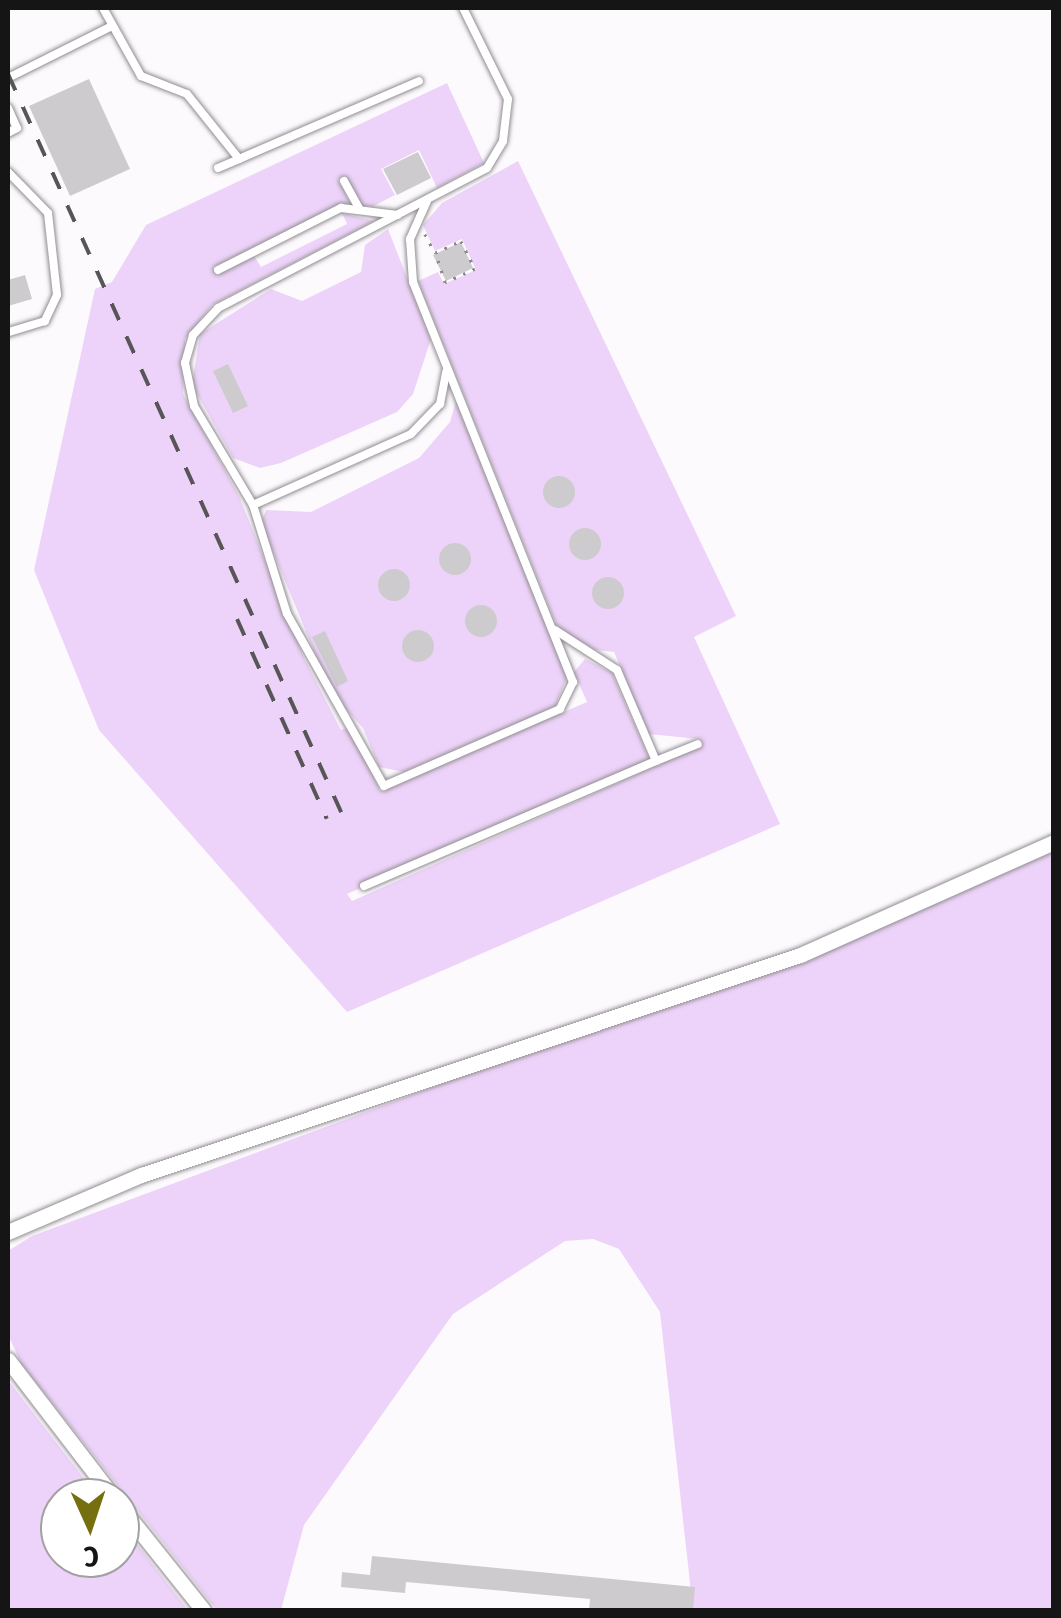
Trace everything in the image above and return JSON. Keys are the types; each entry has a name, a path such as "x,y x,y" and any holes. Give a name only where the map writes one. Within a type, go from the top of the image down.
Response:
{"street":[{"path":"8,1232 141,1175 800,955 1054,842"},
{"path":"9,1365 98,1478"},
{"path":"140,1531 203,1610"}],"lane":[{"path":"104,8 146,81 188,94 239,158"},
{"path":"427,202 408,253 412,282 574,682 560,709 384,786 287,614 252,505 186,387 193,335 236,297 427,202 486,168 509,120 497,70 463,8"},
{"path":"8,78 112,26"},
{"path":"218,168 419,81"},
{"path":"8,108 17,128 8,132"},
{"path":"8,172 48,213 56,296 45,321 8,332"},
{"path":"344,180 360,210"},
{"path":"218,270 342,208 398,216"},
{"path":"252,505 410,434 440,404 445,363"},
{"path":"555,630 586,654 617,670 656,761"},
{"path":"570,672 586,654"},
{"path":"364,886 698,744"}],"path":[{"path":"418,219 444,283 474,269 461,240 435,253"},
{"path":"412,282 438,270"}],"shaded area":[{"path":"447,83 484,163 437,188 419,150 381,169 395,195 372,207 361,205 347,177 339,181 350,203 213,267 217,275 254,256 261,267 347,224 342,213 374,221 212,305 185,339 183,394 239,496 305,660 341,730 350,727 380,791 587,702 574,672 585,659 612,673 650,760 347,894 352,901 701,746 699,739 649,734 614,652 588,649 557,627 418,281 438,272 444,284 476,270 462,239 435,251 423,225 442,203 518,161 736,616 694,637 780,824 347,1012 99,730 34,570 95,289 112,282 146,225"},
{"path":"388,229 431,339 413,394 397,412 281,463 260,468 233,458 192,385 200,334 271,289 302,301 361,272 365,245"},
{"path":"456,401 568,674 555,707 404,772 379,767 363,728 332,694 261,523 266,510 311,512 419,458 450,422"},
{"path":"1053,849 1053,1610 693,1610 660,1312 619,1249 593,1239 565,1241 453,1314 304,1525 281,1610 217,1610 140,1513 140,1478 112,1478 22,1365 8,1335 8,1251 32,1236 950,895"},
{"path":"8,1380 84,1478 40,1478 40,1578 140,1578 140,1549 188,1610 8,1610"}],"building":[{"path":"89,79 130,169 70,196 29,106"},
{"path":"418,152 431,178 397,195 383,169"},
{"path":"461,242 473,268 446,281 433,255"},
{"path":"25,275 32,299 8,306 8,280"},
{"path":"228,364 248,406 233,413 213,371"},
{"path":"559,476 571,480 575,492 571,504 559,508 547,504 543,492 547,480"},
{"path":"585,528 597,532 601,544 597,556 585,560 573,556 569,544 573,532"},
{"path":"455,543 467,547 471,559 467,571 455,575 443,571 439,559 443,547"},
{"path":"394,569 406,573 410,585 406,597 394,601 382,597 378,585 382,573"},
{"path":"608,577 620,581 624,593 620,605 608,609 596,605 592,593 596,581"},
{"path":"481,605 493,609 497,621 493,633 481,637 469,633 465,621 469,609"},
{"path":"418,630 430,634 434,646 430,658 418,662 406,658 402,646 406,634"},
{"path":"325,631 348,681 337,687 312,637"},
{"path":"372,1556 695,1587 693,1610 589,1610 590,1599 406,1582 405,1593 341,1587 342,1572 370,1575"}],"railway":[{"path":"8,74 341,812"},
{"path":"237,619 327,819"}]}
